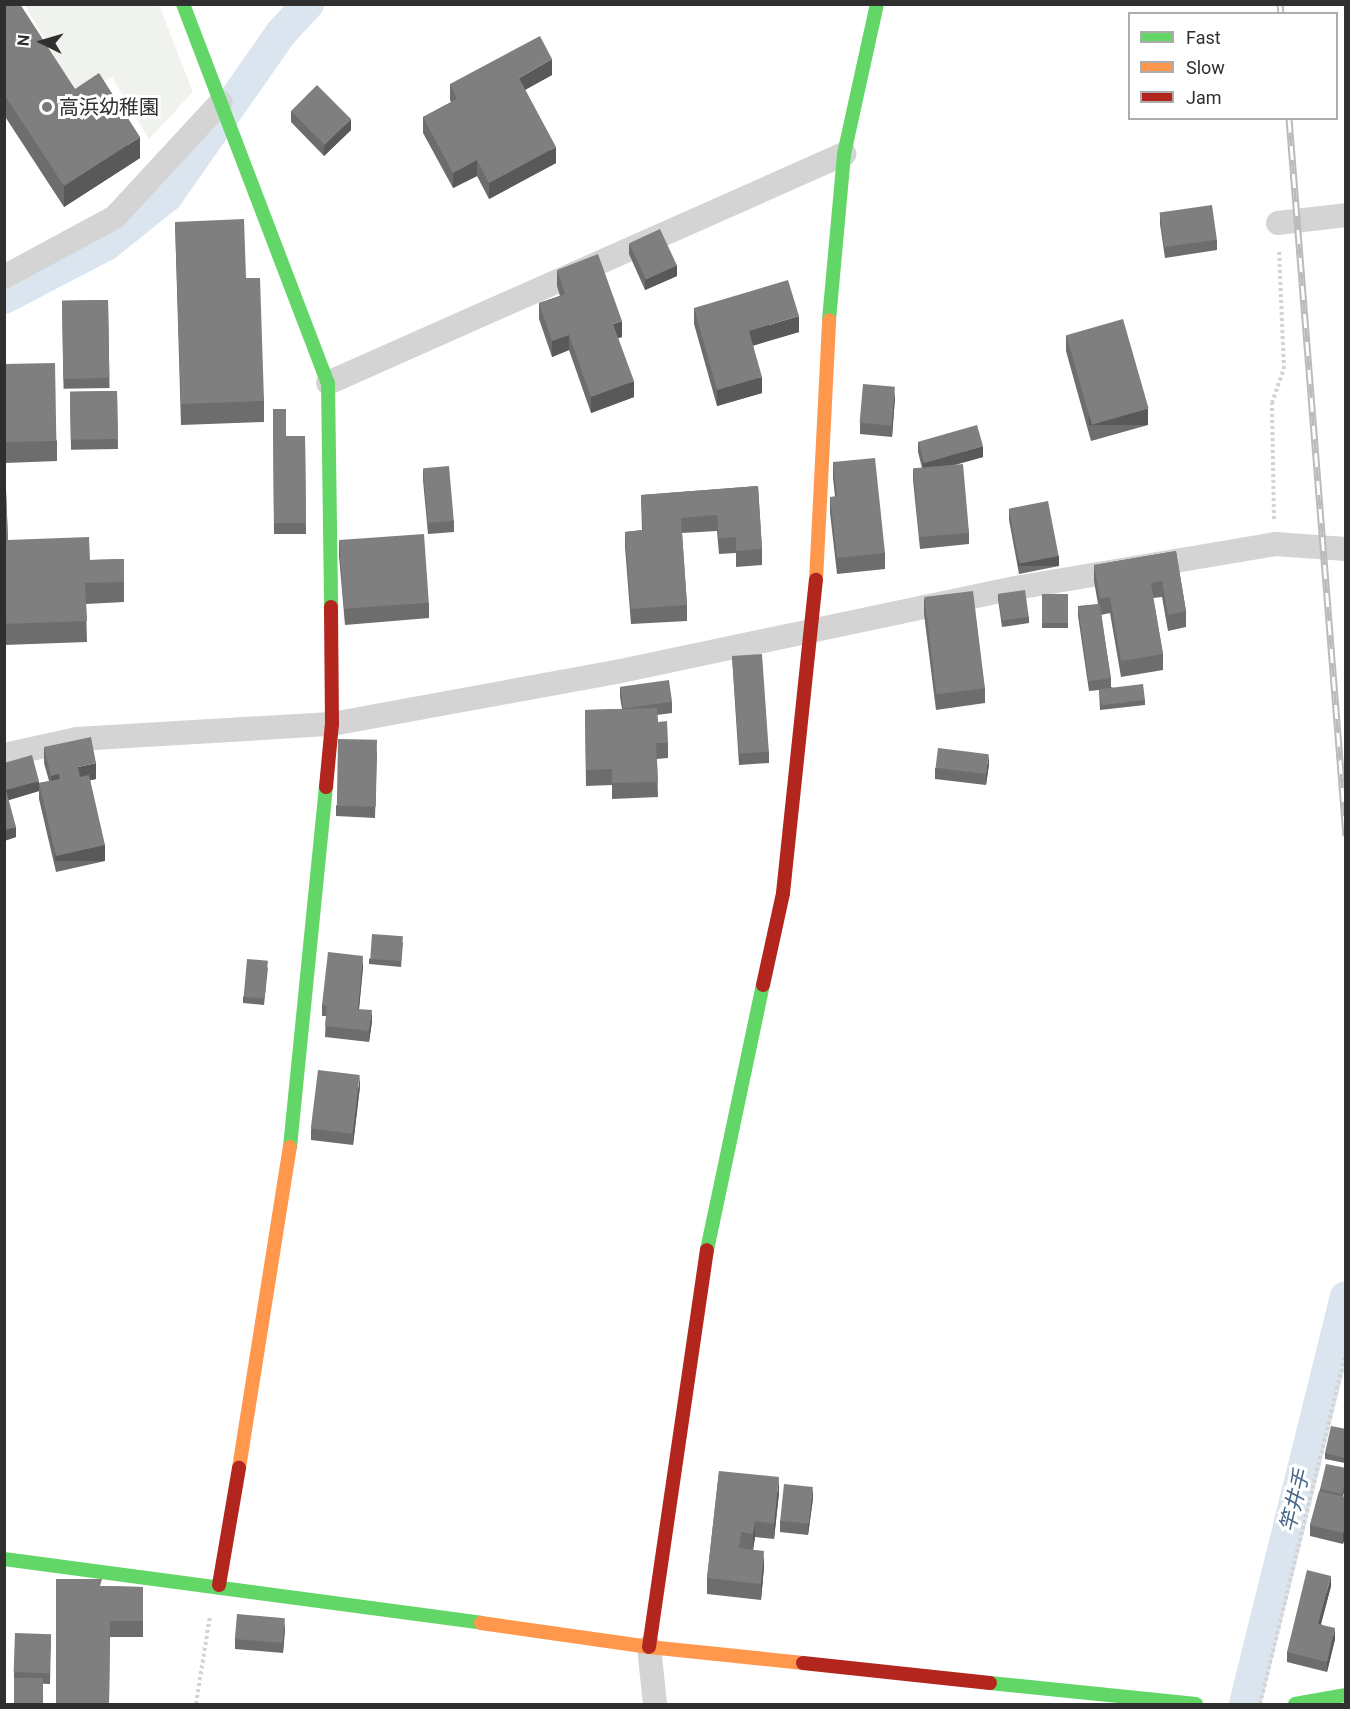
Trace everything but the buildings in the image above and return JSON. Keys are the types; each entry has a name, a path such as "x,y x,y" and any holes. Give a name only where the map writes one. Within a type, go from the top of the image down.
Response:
{"street":[{"path":"183,4 328,383 332,724 297,1097 273,1271 219,1585"},
{"path":"655,1704 649,1647 712,1216 783,893 813,630 831,284 844,154 877,4"},
{"path":"4,277 115,217 221,102"},
{"path":"328,383 844,154"},
{"path":"1278,223 1346,215"},
{"path":"4,755 77,739 332,724 616,672 1016,588 1275,544 1346,549"},
{"path":"4,1559 219,1585 649,1647 1196,1704"},
{"path":"1295,1704 1346,1695"}],"path":[{"path":"1275,544 1272,403 1284,369 1278,223"},
{"path":"1260,1704 1346,1350"},
{"path":"196,1704 205,1635 219,1585"}],"shaded area":[{"path":"25,5 159,5 193,92 149,139 112,77 77,95"}],"waterway":[{"path":"4,298 106,245 167,196 282,32 308,4"},
{"name":"竿井手","path":"1245,1704 1346,1297"}],"railway":[{"path":"1280,4 1281,12"},
{"path":"1289,120 1346,836"}],"traffic: fast":[{"path":"183,4 328,383 331,607"},
{"path":"829,320 844,154 877,4"},
{"path":"290,1147 326,787"},
{"path":"707,1250 763,985"},
{"path":"4,1559 481,1623"},
{"path":"990,1683 1196,1704"},
{"path":"1295,1704 1346,1695"}],"traffic: slow":[{"path":"816,580 829,320"},
{"path":"239,1468 290,1147"},
{"path":"481,1623 649,1647 803,1663"}],"traffic: jam":[{"path":"763,985 783,893 816,580"},
{"path":"326,787 332,724 331,607"},
{"path":"649,1647 707,1250"},
{"path":"219,1585 239,1468"},
{"path":"803,1663 990,1683"}],"place":[{"name":"高浜幼稚園","path":"47,107"}]}
